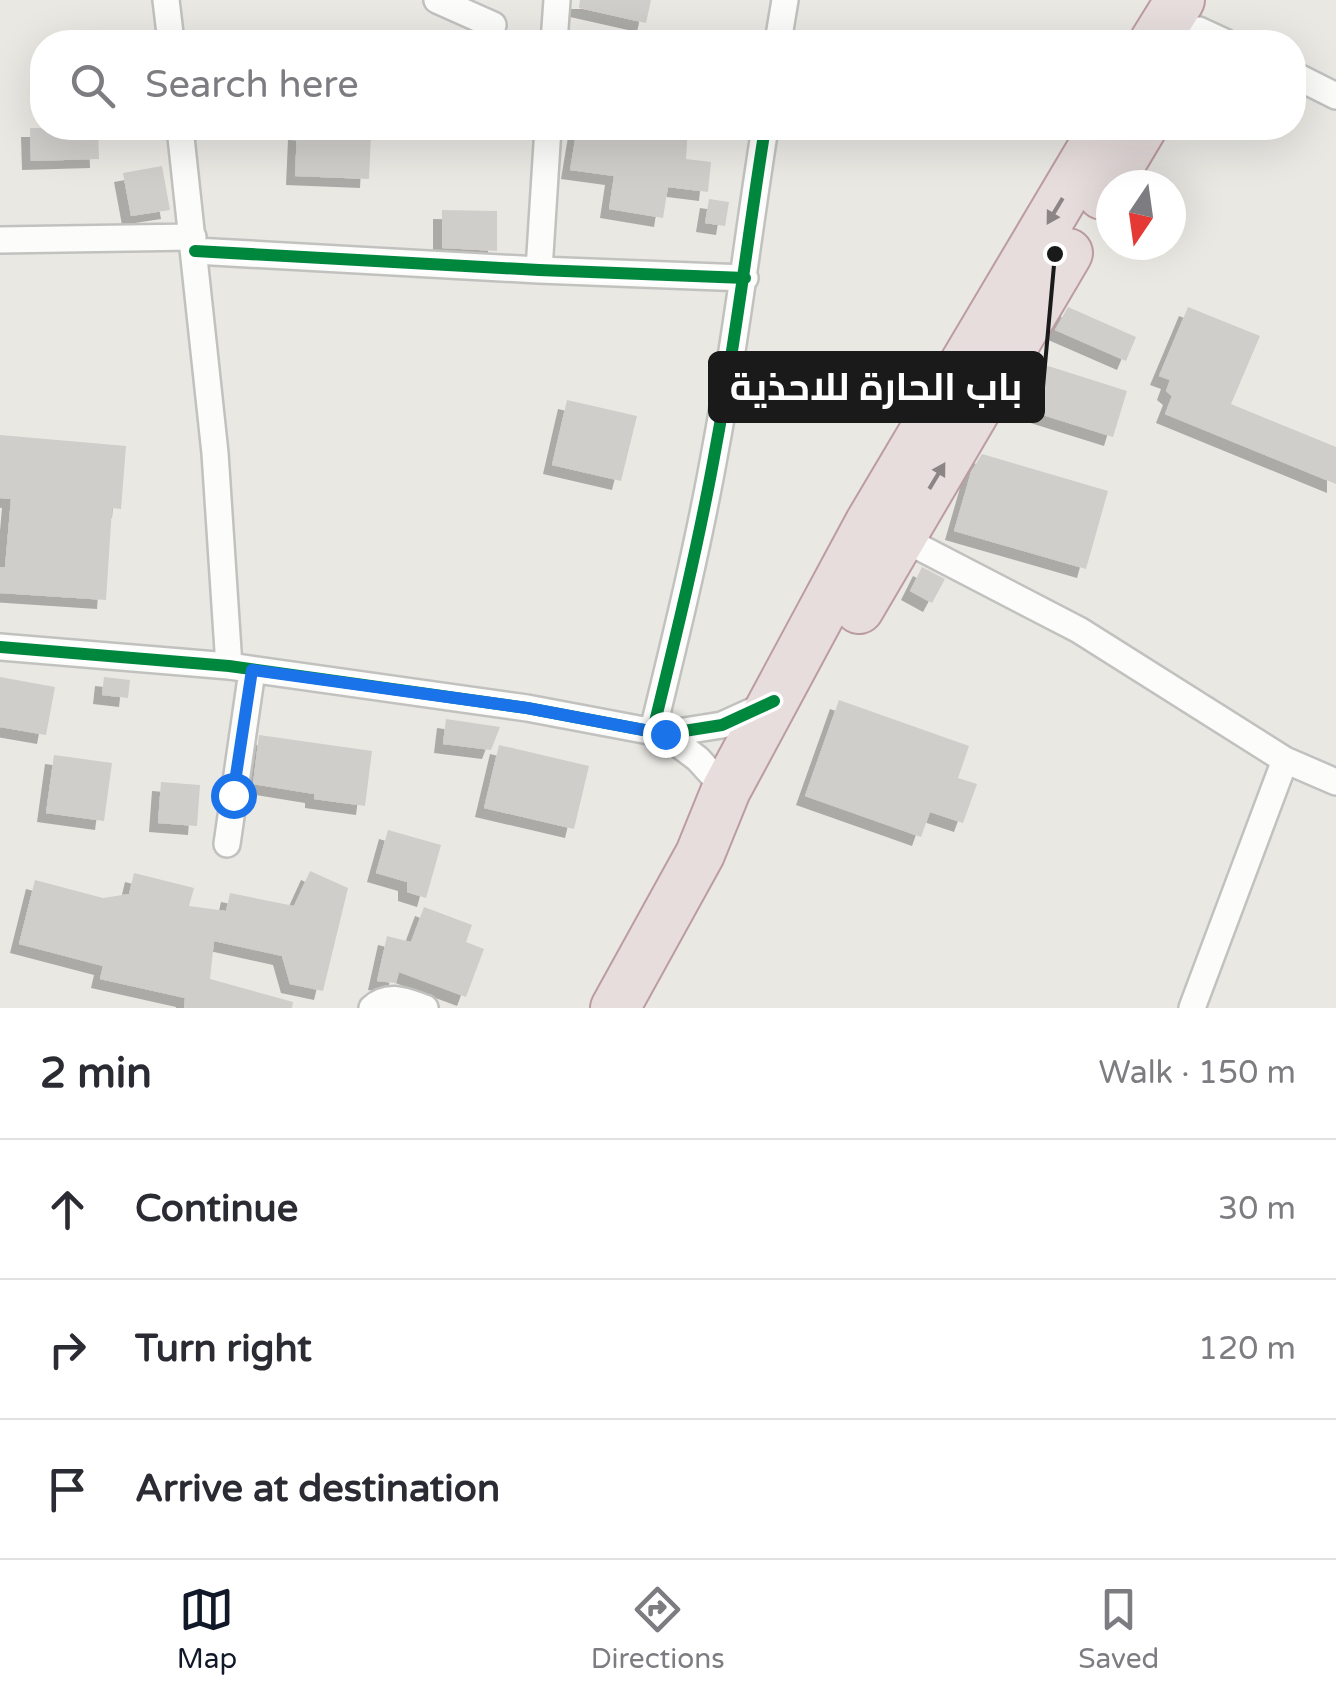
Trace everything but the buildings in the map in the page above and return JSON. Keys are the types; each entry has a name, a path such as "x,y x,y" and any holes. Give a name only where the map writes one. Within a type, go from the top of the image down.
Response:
{"highway":[{"path":"1028,290 1098,140"},
{"path":"615,1008 700,854 726,790 774,701 885,531 1028,290 1134,140"},
{"path":"700,854 749,797 885,531"}],"street":[{"path":"166,0 170,30"},
{"path":"437,0 494,25"},
{"path":"555,30 557,0"},
{"path":"780,30 785,0"},
{"path":"1306,81 1336,96"},
{"path":"181,140 240,668 227,844"},
{"path":"539,270 547,140"},
{"path":"659,732 745,278 763,140"},
{"path":"0,240 194,244 539,270 745,278"},
{"path":"885,531 1078,630 1285,760 1336,782"},
{"path":"0,647 240,668 527,708 659,732 722,725 774,701"},
{"path":"659,732 698,759 726,790"},
{"path":"1192,1008 1285,760"},
{"path":"372,1008 381,1000 398,998 424,1008"}],"cycle path":[{"path":"653,730 709,482 763,140"},
{"path":"195,251 745,278"},
{"path":"0,647 229,666 527,708 665,734 722,725 774,701"}],"place":[{"name":"باب الحارة للاحذية","path":"1055,254"}],"route":[{"path":"233,795 252,670 527,708 665,734"}]}
